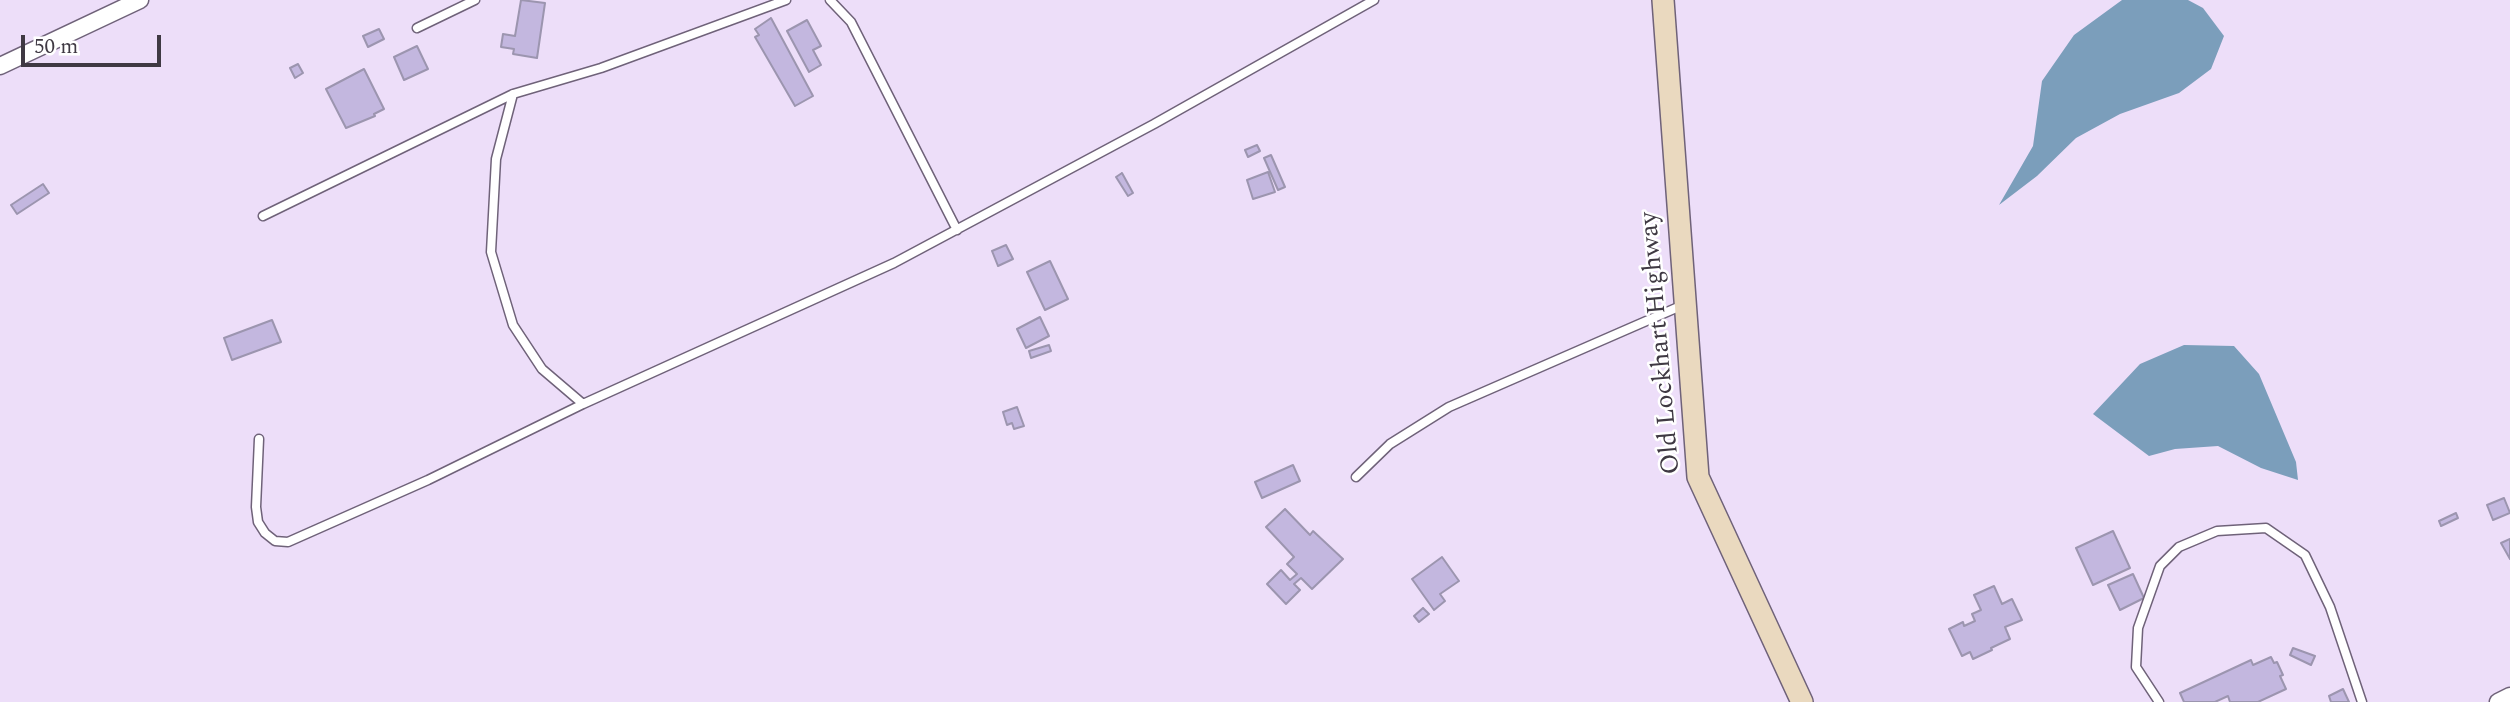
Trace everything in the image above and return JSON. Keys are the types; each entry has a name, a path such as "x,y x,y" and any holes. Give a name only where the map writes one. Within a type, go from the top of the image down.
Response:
{"street":[{"path":"0,66 141,0"},
{"name":"Old Lockhart Highway","path":"1663,0 1698,477 1802,702"},
{"path":"2498,702 2510,696"}],"lane":[{"path":"417,28 475,0"},
{"path":"263,216 513,94 601,68 786,0"},
{"path":"831,0 851,22 957,230"},
{"path":"259,439 256,507 258,522 265,533 275,541 288,542 428,480 583,404 894,263 1154,124 1374,0"},
{"path":"513,94 496,159 491,252 513,326 542,369 583,404"},
{"path":"1356,477 1390,444 1449,407 1685,304"},
{"path":"2159,702 2136,667 2138,628 2160,566 2179,547 2217,531 2266,527 2305,555 2329,607 2362,702"}],"water":[{"path":"2122,0 2188,0 2203,8 2224,36 2211,69 2179,93 2120,114 2076,138 2037,176 1999,205 2033,146 2042,81 2074,35"},
{"path":"2184,345 2234,346 2259,374 2296,462 2298,480 2261,468 2218,446 2175,449 2149,456 2093,414 2140,364"}],"building":[{"path":"521,0 545,3 537,58 513,54 514,49 501,47 503,34 515,36"},
{"path":"771,18 813,96 795,106 755,37 759,35 755,29"},
{"path":"807,20 821,46 813,50 821,65 809,72 787,31"},
{"path":"379,29 384,39 368,47 363,36"},
{"path":"417,46 428,69 404,80 394,57"},
{"path":"298,64 303,73 295,78 290,68"},
{"path":"364,69 384,109 374,114 375,116 346,128 326,89"},
{"path":"1257,145 1260,151 1248,157 1245,150"},
{"path":"1271,155 1285,187 1278,190 1264,158"},
{"path":"1268,172 1275,192 1253,199 1247,180"},
{"path":"1122,173 1133,193 1128,196 1116,177"},
{"path":"43,184 49,193 17,214 11,205"},
{"path":"1006,245 1013,259 998,266 992,251"},
{"path":"1050,261 1068,299 1045,310 1027,272"},
{"path":"1040,317 1049,336 1026,348 1017,329"},
{"path":"272,320 281,342 232,360 224,338"},
{"path":"1049,345 1051,351 1031,358 1029,351"},
{"path":"1017,407 1024,426 1014,429 1012,423 1007,425 1003,412"},
{"path":"1293,465 1300,481 1262,498 1255,482"},
{"path":"2504,498 2510,513 2493,520 2487,505"},
{"path":"1285,509 1310,535 1313,531 1343,559 1312,589 1301,578 1294,584 1300,590 1286,604 1267,584 1281,570 1290,580 1297,574 1287,564 1294,557 1266,527"},
{"path":"2456,513 2458,518 2441,526 2439,521"},
{"path":"2113,531 2130,568 2093,585 2076,548"},
{"path":"2510,539 2510,559 2501,543"},
{"path":"1442,557 1459,581 1440,594 1445,601 1434,610 1412,579"},
{"path":"2133,574 2144,598 2120,610 2108,585"},
{"path":"1994,586 2002,604 2012,599 2022,620 2005,627 2010,639 1991,648 1992,650 1973,659 1970,652 1962,656 1949,629 1963,622 1964,626 1975,621 1972,614 1981,610 1974,595"},
{"path":"1423,608 1429,614 1419,622 1414,616"},
{"path":"2293,648 2315,656 2311,665 2290,655"},
{"path":"2271,657 2274,663 2277,662 2286,689 2258,702 2230,702 2228,696 2215,702 2184,702 2180,693 2251,660 2253,665"},
{"path":"2343,689 2349,702 2331,702 2329,696"}]}
